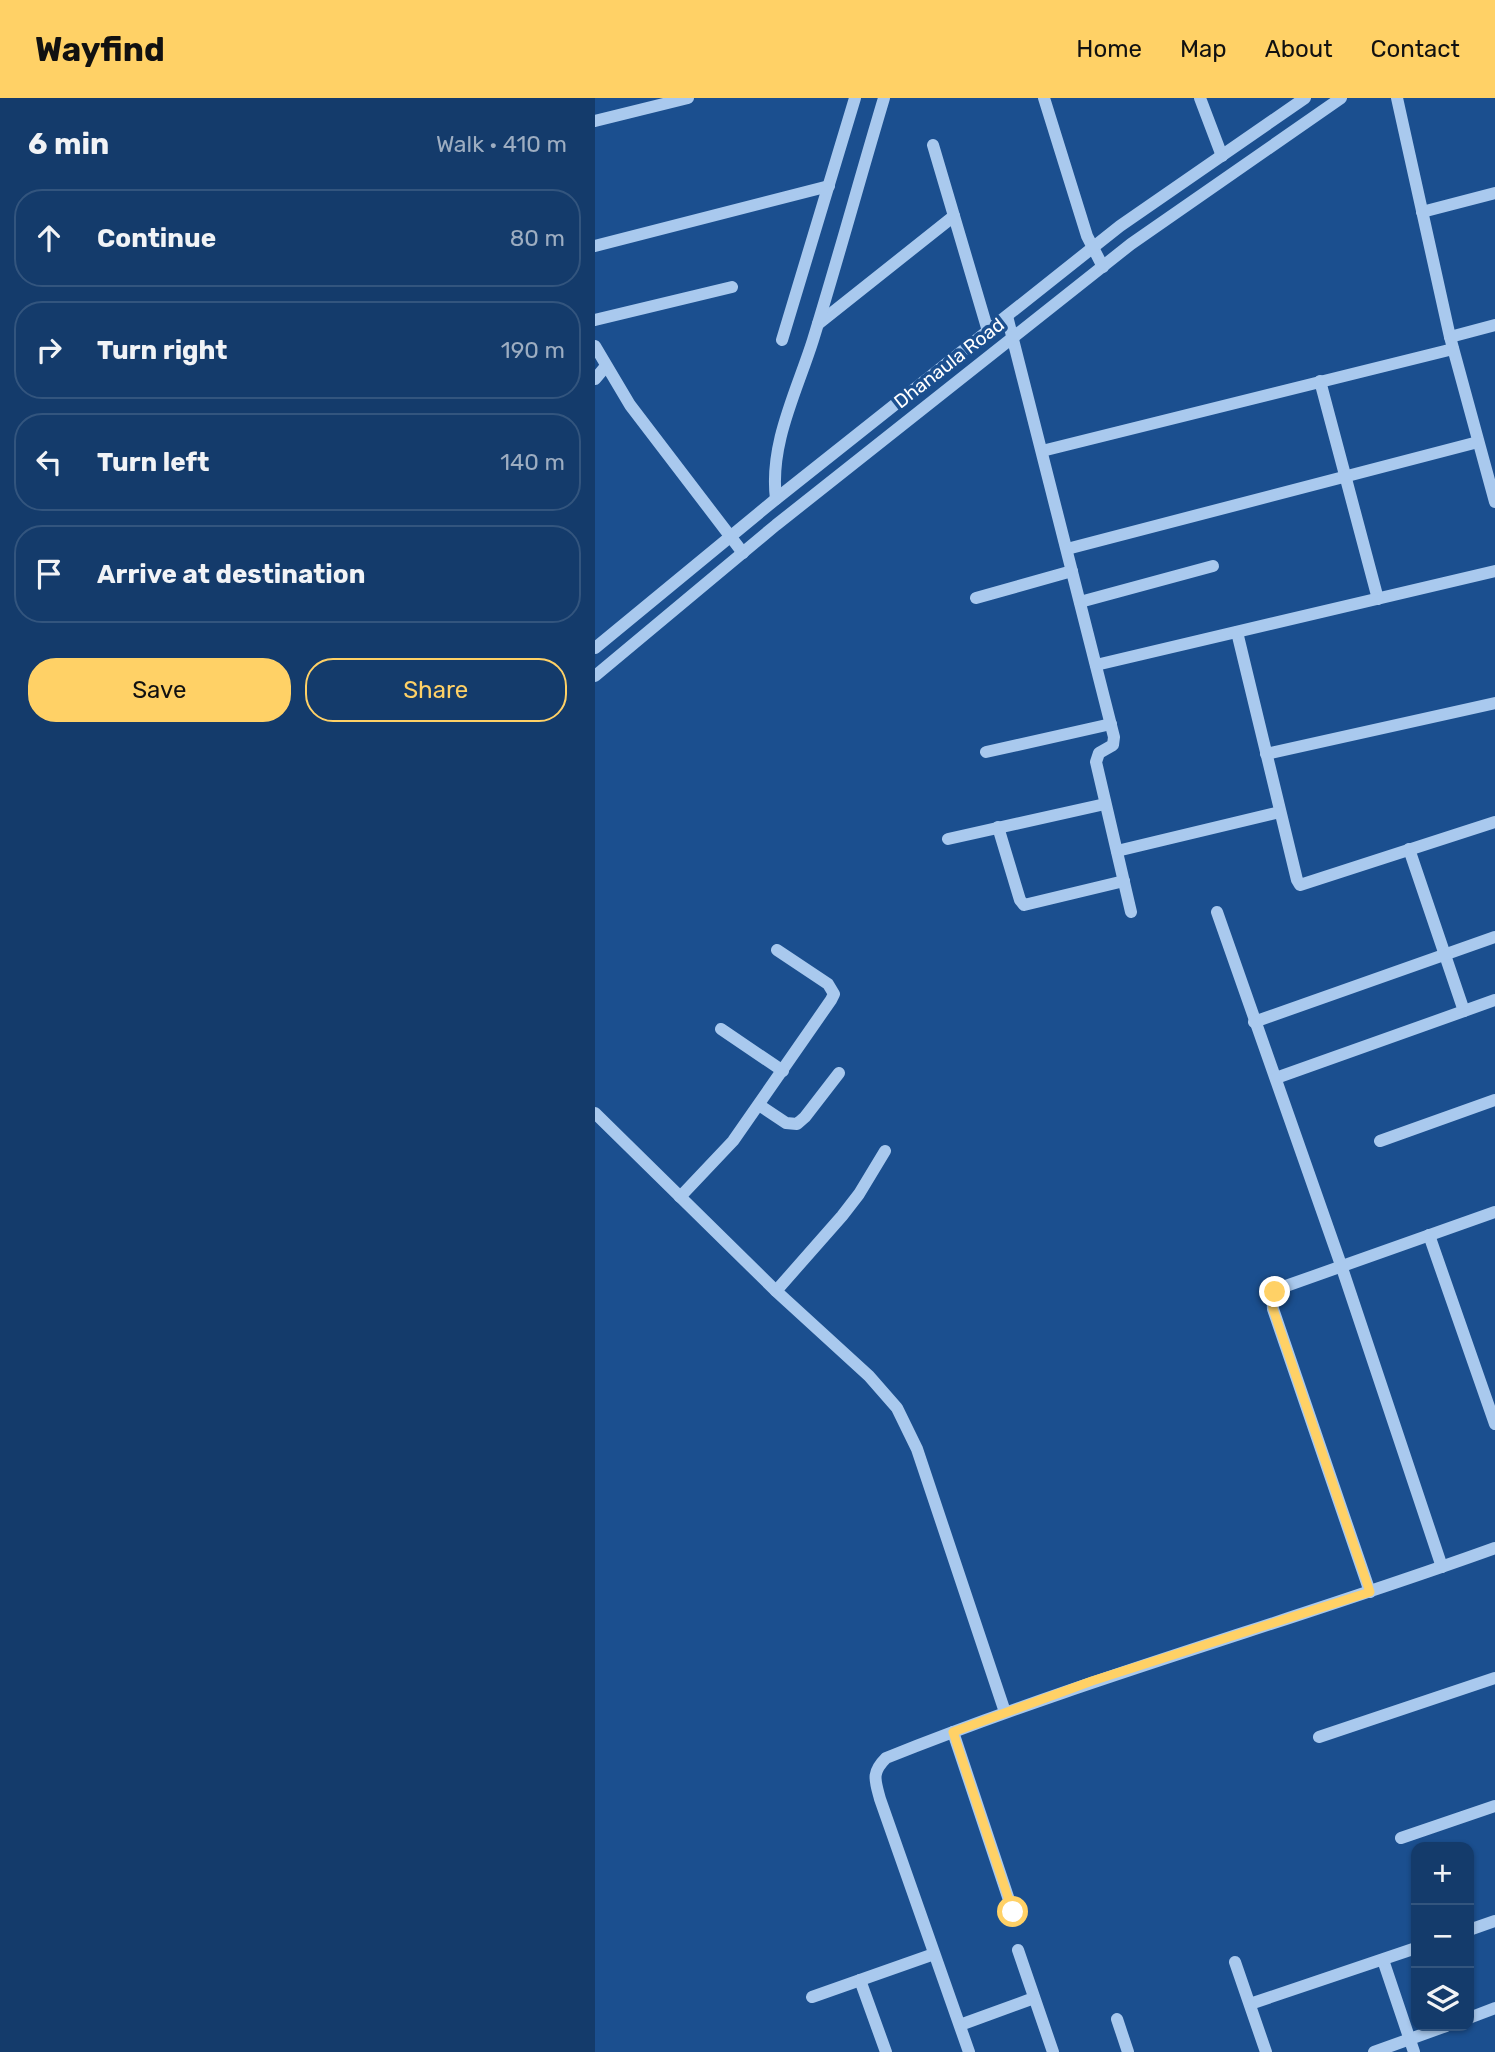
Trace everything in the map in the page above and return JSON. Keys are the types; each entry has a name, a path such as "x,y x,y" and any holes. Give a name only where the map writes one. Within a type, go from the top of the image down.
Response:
{"street":[{"path":"595,121 688,98"},
{"path":"782,340 855,98"},
{"path":"1044,98 1092,248 1103,267"},
{"path":"1201,98 1222,156"},
{"name":"Dhanaula Road","path":"595,648 775,499 1120,226 1305,98"},
{"name":"Dhanaula Road","path":"595,676 743,553 1131,244 1341,98"},
{"path":"1397,98 1451,343 1495,502"},
{"path":"775,499 773,480 778,447 887,99"},
{"path":"933,145 988,331"},
{"path":"595,246 829,186"},
{"path":"1422,212 1495,193"},
{"path":"818,324 954,216"},
{"path":"595,320 732,287"},
{"path":"1007,316 1114,737 1113,745 1101,751 1095,758 1131,912"},
{"path":"1042,451 1320,382 1451,343 1495,325"},
{"path":"595,346 631,405 743,553"},
{"path":"595,379 606,366"},
{"path":"1320,382 1378,599"},
{"path":"1066,549 1478,442"},
{"path":"1080,602 1213,566"},
{"path":"976,598 1072,571"},
{"path":"1095,666 1495,571"},
{"path":"1237,632 1280,813 1300,884 1495,822"},
{"path":"1266,754 1495,703"},
{"path":"986,752 1111,724"},
{"path":"948,839 1105,804"},
{"path":"1117,852 1280,813"},
{"path":"998,827 1020,900 1024,905 1124,881"},
{"path":"1409,849 1464,1011"},
{"path":"1217,912 1341,1265 1442,1567"},
{"path":"1254,1022 1495,937"},
{"path":"680,1197 733,1141 834,994 828,984 777,950"},
{"path":"1276,1078 1495,1000"},
{"path":"720,1029 783,1071"},
{"path":"759,1105 786,1123 797,1124 839,1073"},
{"path":"1380,1141 1495,1100"},
{"path":"595,1113 776,1291 869,1376 897,1408 917,1449 1005,1712"},
{"path":"776,1291 842,1216 885,1151"},
{"path":"1370,1592 1273,1309 1272,1299 1275,1292 1283,1287 1495,1212"},
{"path":"1429,1235 1492,1408 1495,1424"},
{"path":"969,2052 880,1799 875,1780 876,1768 886,1758 1005,1712 1495,1548"},
{"path":"1319,1737 1495,1678"},
{"path":"953,1732 1013,1912"},
{"path":"1401,1838 1495,1806"},
{"path":"1474,1928 1495,1921"},
{"path":"1018,1950 1053,2052"},
{"path":"1250,2004 1411,1950"},
{"path":"812,1997 934,1954"},
{"path":"1383,1960 1414,2052"},
{"path":"1235,1962 1266,2052"},
{"path":"860,1980 886,2052"},
{"path":"960,2025 1034,1998"},
{"path":"1474,2016 1495,2008"},
{"path":"1117,2019 1128,2052"},
{"path":"1374,2052 1432,2031"}],"route":[{"path":"1013,1912 953,1732 1092,1681 1370,1592 1273,1309 1272,1299 1275,1292"}]}
